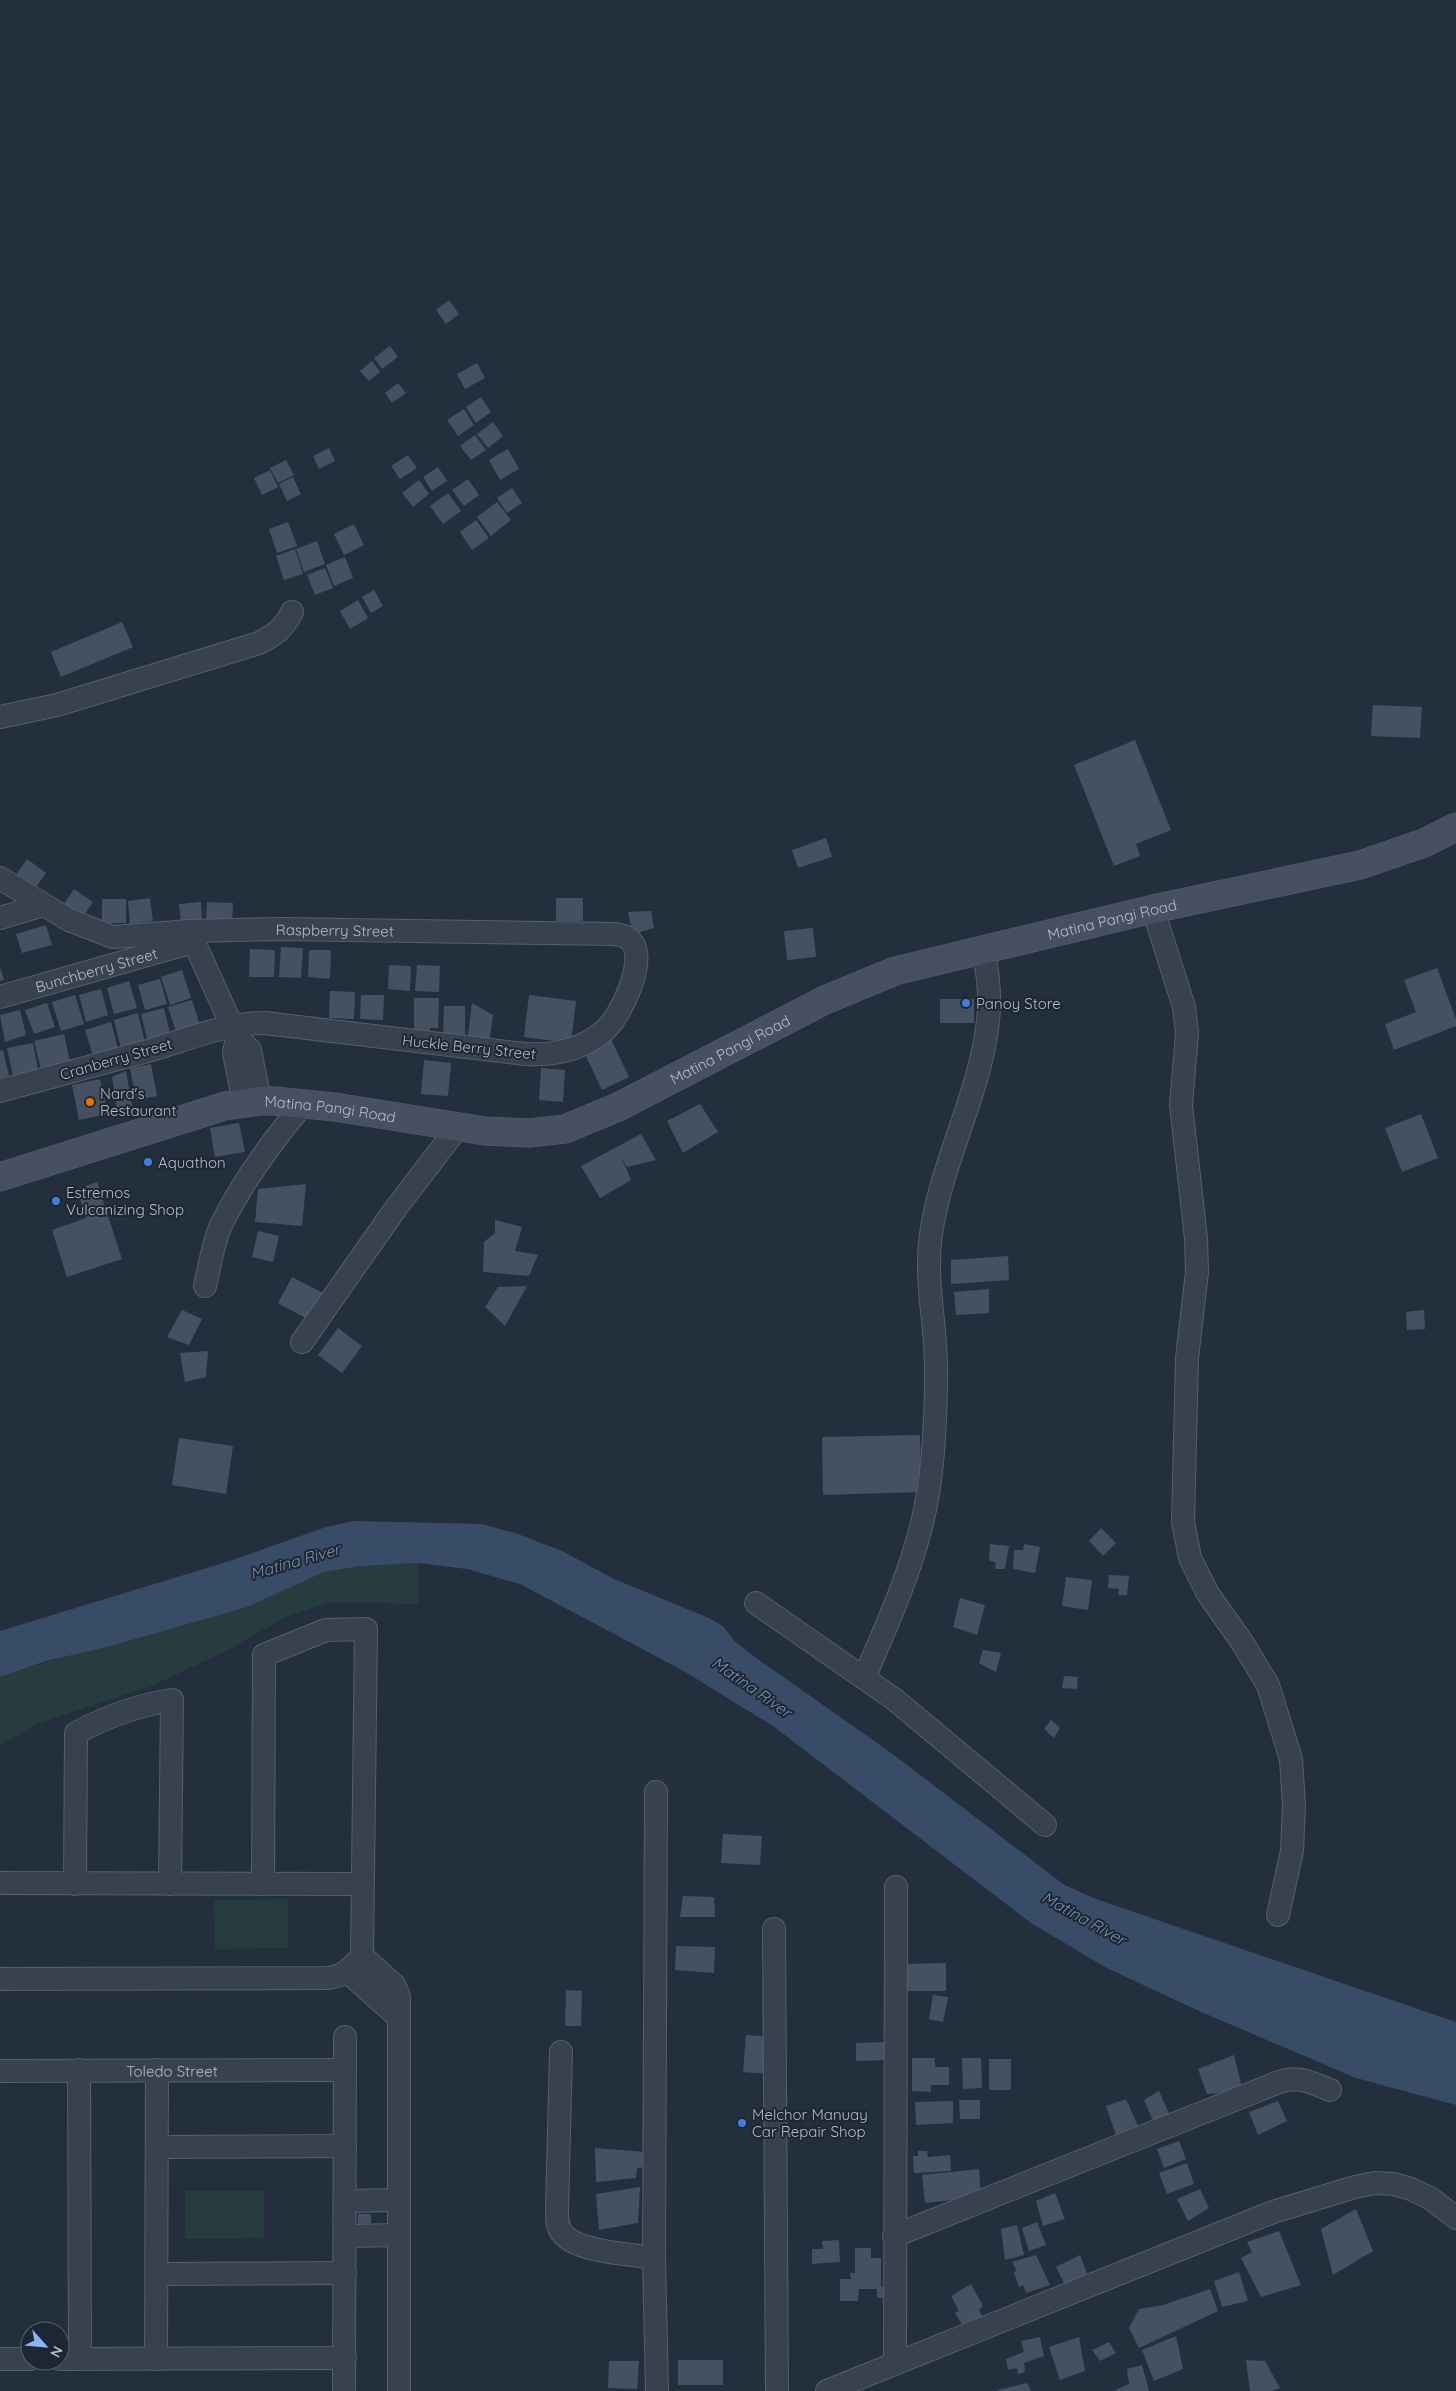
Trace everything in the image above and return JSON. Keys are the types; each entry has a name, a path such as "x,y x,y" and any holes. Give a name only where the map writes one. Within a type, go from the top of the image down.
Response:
{"street":[{"path":"0,717 57,705 259,643 275,636 285,625 292,612"},
{"name":"Matina Pangi Road","path":"0,1177 225,1106 252,1102 304,1103 485,1131 529,1133 565,1129 583,1123 678,1076 782,1021 861,983 895,971 983,948 1153,909 1360,866 1424,842 1456,826"},
{"name":"Raspberry Street","path":"0,878 43,905 86,928 113,937 191,936 322,929 614,934 627,938 632,942"},
{"path":"0,918 43,905"},
{"path":"1153,909 1184,1007 1187,1033 1181,1105 1196,1238 1197,1272 1187,1358 1184,1522 1190,1558 1208,1594 1242,1642 1268,1685 1291,1759 1294,1805 1292,1851 1278,1915"},
{"path":"191,936 234,1031 234,1054 252,1102"},
{"name":"Bunchberry Street","path":"0,997 115,964 191,936"},
{"path":"113,937 115,964"},
{"name":"Huckle Berry Street","path":"234,1031 265,1023 525,1054 562,1052 591,1041 614,1021 626,999 635,970 636,957 632,942"},
{"path":"864,1678 900,1592 922,1521 936,1407 936,1366 928,1264 937,1197 975,1078 985,1039 989,1008 989,978 983,948"},
{"name":"Cranberry Street","path":"0,1091 153,1049 234,1031"},
{"path":"205,1286 221,1224 250,1174 278,1134 304,1103"},
{"path":"302,1342 396,1208 458,1127"},
{"path":"756,1604 864,1678 928,1726 1044,1825"},
{"path":"0,1979 327,1978 341,1976 355,1964 363,1884 366,1629 326,1630 264,1655 263,1884"},
{"path":"75,1884 76,1733 114,1715 154,1703 172,1700 170,1884"},
{"path":"656,1792 654,2258 657,2391"},
{"path":"0,1883 363,1884"},
{"path":"895,2364 896,1887"},
{"path":"774,1929 777,2391"},
{"path":"355,1964 397,2016 399,2391"},
{"path":"344,2388 345,2037"},
{"path":"561,2052 558,2227 564,2236 576,2244 654,2258"},
{"name":"Toledo Street","path":"0,2070 345,2070"},
{"path":"79,2070 70,2359 345,2358"},
{"path":"156,2359 157,2070"},
{"path":"894,2236 1291,2078 1307,2081 1330,2090"},
{"path":"156,2147 345,2146"},
{"path":"827,2391 1265,2216 1355,2187 1375,2183 1394,2184 1411,2189 1430,2198 1456,2218"},
{"path":"345,2201 398,2200"},
{"path":"345,2236 398,2235"},
{"path":"157,2274 344,2273"},
{"path":"0,2359 20,2359"}],"green space":[{"path":"418,1563 418,1604 332,1602 286,1617 228,1650 152,1686 37,1724 0,1746 0,1677 60,1658 254,1604 314,1575 335,1569 359,1565"},
{"path":"288,1899 288,1948 215,1949 214,1900"},
{"path":"185,2191 264,2191 264,2238 185,2239"}],"water":[{"name":"Matina River","path":"354,1521 482,1524 518,1534 562,1551 614,1579 709,1618 724,1627 734,1641 759,1660 894,1755 1063,1884 1093,1898 1456,2022 1456,2105 1356,2078 1199,2011 1105,1967 1031,1923 773,1726 682,1670 520,1584 467,1569 418,1563 360,1566 324,1572 247,1607 107,1647 46,1661 0,1677 0,1631 233,1560 326,1527"}],"building":[{"path":"449,300 459,314 446,324 436,310"},
{"path":"390,346 398,357 382,369 374,358"},
{"path":"372,361 380,372 369,381 360,371"},
{"path":"477,363 485,378 465,389 457,374"},
{"path":"398,383 406,393 392,403 385,393"},
{"path":"481,397 491,412 476,423 466,407"},
{"path":"464,409 474,425 458,436 447,420"},
{"path":"493,422 503,436 488,448 477,434"},
{"path":"475,435 486,450 471,460 460,446"},
{"path":"329,448 335,461 319,469 313,456"},
{"path":"508,449 519,469 500,480 489,460"},
{"path":"408,455 417,468 400,479 391,466"},
{"path":"286,460 294,475 278,483 270,468"},
{"path":"438,467 447,481 432,491 423,477"},
{"path":"270,470 278,487 262,495 254,478"},
{"path":"293,477 301,494 287,501 279,484"},
{"path":"468,479 479,495 464,506 452,490"},
{"path":"419,480 429,494 413,507 402,493"},
{"path":"512,488 522,503 507,513 497,498"},
{"path":"448,493 461,511 443,524 430,506"},
{"path":"497,502 511,520 491,536 477,517"},
{"path":"476,520 489,538 472,550 460,532"},
{"path":"288,522 297,546 277,553 269,529"},
{"path":"354,524 364,545 344,555 334,534"},
{"path":"317,541 325,564 304,572 296,549"},
{"path":"295,549 303,574 284,580 276,556"},
{"path":"345,557 353,578 334,586 326,565"},
{"path":"325,568 333,588 315,595 307,575"},
{"path":"374,590 383,606 371,613 362,597"},
{"path":"358,600 368,618 350,629 340,611"},
{"path":"122,622 133,647 61,677 51,652"},
{"path":"1373,705 1422,707 1420,738 1371,736"},
{"path":"1135,740 1171,830 1136,844 1140,856 1114,866 1074,765"},
{"path":"826,838 832,857 798,868 792,850"},
{"path":"27,859 46,873 34,890 15,876"},
{"path":"74,889 93,902 81,920 62,907"},
{"path":"150,898 153,921 130,924 128,901"},
{"path":"556,898 583,898 583,921 556,921"},
{"path":"102,899 126,899 126,923 102,923"},
{"path":"201,902 202,921 181,923 179,904"},
{"path":"207,902 233,903 232,923 206,922"},
{"path":"651,911 654,928 633,934 628,912"},
{"path":"46,925 52,945 22,953 16,934"},
{"path":"813,928 816,957 787,960 784,931"},
{"path":"281,947 303,948 301,978 279,977"},
{"path":"250,949 275,950 274,977 249,977"},
{"path":"309,950 331,950 330,979 308,977"},
{"path":"389,965 411,966 410,991 388,989"},
{"path":"417,965 440,966 439,992 415,991"},
{"path":"0,967 4,980 0,981"},
{"path":"1437,968 1456,1019 1456,1026 1394,1050 1385,1024 1416,1012 1404,980"},
{"path":"182,970 191,998 170,1005 161,977"},
{"path":"160,979 167,1004 145,1010 138,985"},
{"path":"129,981 137,1008 114,1014 107,988"},
{"path":"101,989 108,1015 86,1022 79,995"},
{"path":"330,991 355,992 354,1019 329,1018"},
{"path":"75,995 84,1024 61,1031 52,1002"},
{"path":"361,995 384,995 383,1020 360,1019"},
{"path":"529,995 576,1001 571,1043 524,1037"},
{"path":"414,998 439,998 438,1028 430,1028 430,1033 414,1033"},
{"path":"940,999 974,999 974,1023 940,1023"},
{"path":"192,1000 201,1028 177,1035 168,1007"},
{"path":"47,1003 55,1027 34,1034 25,1010"},
{"path":"472,1003 493,1015 489,1045 467,1043"},
{"path":"444,1006 465,1006 465,1042 443,1038"},
{"path":"164,1008 171,1037 148,1043 141,1014"},
{"path":"20,1010 26,1035 5,1042 0,1015"},
{"path":"138,1013 145,1043 121,1049 114,1020"},
{"path":"111,1022 119,1052 94,1059 85,1030"},
{"path":"64,1034 70,1062 41,1069 34,1041"},
{"path":"610,1037 629,1077 602,1090 583,1050"},
{"path":"33,1043 38,1070 13,1076 7,1048"},
{"path":"3,1050 9,1076 0,1078 0,1051"},
{"path":"424,1060 451,1063 448,1096 421,1094"},
{"path":"151,1064 157,1096 136,1100 130,1068"},
{"path":"541,1068 565,1070 563,1102 539,1100"},
{"path":"126,1071 132,1106 117,1109 112,1077"},
{"path":"100,1079 108,1114 79,1120 72,1085"},
{"path":"700,1104 718,1132 683,1153 667,1121"},
{"path":"1421,1114 1438,1158 1402,1172 1385,1128"},
{"path":"239,1123 245,1152 215,1157 210,1128"},
{"path":"641,1134 656,1160 627,1167 621,1156 631,1180 600,1198 581,1166"},
{"path":"97,1182 122,1259 67,1277 52,1230 86,1218 77,1189"},
{"path":"306,1184 302,1226 255,1222 258,1189"},
{"path":"495,1220 522,1227 515,1251 538,1255 529,1276 483,1272 484,1242 495,1233"},
{"path":"258,1231 279,1236 273,1262 252,1257"},
{"path":"1008,1256 1009,1280 951,1284 951,1260"},
{"path":"292,1277 323,1293 309,1320 278,1303"},
{"path":"527,1286 505,1326 485,1307 498,1287"},
{"path":"989,1289 989,1313 956,1315 954,1292"},
{"path":"182,1310 202,1319 189,1345 167,1337"},
{"path":"1424,1310 1425,1329 1407,1330 1406,1312"},
{"path":"338,1328 362,1346 342,1373 318,1355"},
{"path":"208,1351 206,1377 185,1382 180,1353"},
{"path":"920,1435 921,1492 823,1495 822,1437"},
{"path":"179,1438 233,1446 226,1494 172,1485"},
{"path":"1101,1528 1116,1543 1103,1556 1089,1541"},
{"path":"990,1544 1009,1546 1005,1569 995,1569 996,1563 989,1560"},
{"path":"1024,1544 1040,1547 1035,1573 1013,1569 1014,1550 1023,1550"},
{"path":"1109,1575 1129,1576 1127,1595 1118,1595 1119,1589 1108,1588"},
{"path":"1066,1577 1092,1580 1088,1610 1062,1606"},
{"path":"960,1598 985,1605 977,1635 953,1627"},
{"path":"983,1650 1001,1653 996,1672 979,1663"},
{"path":"1064,1676 1078,1677 1077,1689 1062,1688"},
{"path":"1051,1720 1060,1728 1054,1738 1044,1729"},
{"path":"723,1834 762,1836 760,1865 721,1863"},
{"path":"683,1896 714,1897 715,1917 680,1917"},
{"path":"676,1946 715,1947 714,1973 675,1970"},
{"path":"946,1963 946,1991 907,1991 907,1964"},
{"path":"566,1990 582,1991 581,2026 565,2026"},
{"path":"933,1995 948,1997 943,2022 929,2019"},
{"path":"746,2035 775,2037 771,2074 743,2072"},
{"path":"886,2042 886,2060 856,2061 856,2043"},
{"path":"1234,2055 1243,2092 1207,2094 1198,2069"},
{"path":"912,2058 935,2058 935,2067 949,2067 949,2085 931,2085 931,2092 912,2091"},
{"path":"962,2058 981,2058 982,2088 963,2089"},
{"path":"989,2059 1011,2059 1011,2090 989,2090"},
{"path":"1159,2091 1170,2116 1154,2123 1144,2100"},
{"path":"1126,2099 1139,2128 1117,2138 1106,2106"},
{"path":"959,2100 980,2100 980,2119 960,2119"},
{"path":"953,2101 953,2123 916,2125 915,2102"},
{"path":"1278,2101 1287,2121 1258,2135 1249,2112"},
{"path":"1179,2141 1186,2159 1164,2168 1157,2149"},
{"path":"595,2148 646,2152 646,2167 637,2168 636,2178 596,2182"},
{"path":"918,2151 927,2151 928,2157 950,2155 951,2171 914,2173 913,2156 918,2156"},
{"path":"1187,2163 1194,2184 1167,2194 1159,2173"},
{"path":"979,2169 981,2197 925,2203 922,2175"},
{"path":"640,2187 638,2223 599,2230 596,2194"},
{"path":"1200,2189 1209,2208 1188,2221 1177,2199"},
{"path":"1055,2193 1065,2219 1043,2226 1036,2201"},
{"path":"1356,2209 1373,2251 1333,2275 1321,2229"},
{"path":"358,2214 371,2214 371,2223 358,2224"},
{"path":"1037,2222 1046,2245 1029,2251 1022,2228"},
{"path":"1017,2225 1024,2255 1005,2260 1001,2229"},
{"path":"1279,2231 1301,2285 1261,2297 1241,2258 1252,2252 1247,2242"},
{"path":"839,2240 840,2262 812,2264 812,2249 823,2249 822,2241"},
{"path":"855,2248 871,2248 871,2258 881,2258 881,2287 890,2287 890,2298 877,2298 877,2289 859,2289 858,2301 840,2301 840,2279 851,2279 850,2273 855,2273"},
{"path":"1036,2255 1050,2285 1026,2293 1023,2285 1019,2287 1014,2273 1016,2270 1012,2262"},
{"path":"1080,2255 1091,2284 1069,2293 1056,2267"},
{"path":"1239,2272 1248,2301 1222,2307 1214,2281"},
{"path":"971,2284 983,2306 979,2310 984,2320 965,2329 955,2313 959,2311 951,2296"},
{"path":"1210,2289 1218,2311 1139,2348 1129,2328 1139,2309 1163,2305"},
{"path":"1176,2336 1183,2369 1154,2381 1142,2350"},
{"path":"1040,2337 1044,2356 1024,2363 1025,2372 1018,2374 1017,2368 1008,2370 1006,2359 1024,2352 1021,2341"},
{"path":"1079,2337 1085,2371 1060,2380 1049,2347"},
{"path":"1109,2342 1116,2353 1100,2361 1092,2350"},
{"path":"678,2360 723,2360 723,2385 678,2385"},
{"path":"1246,2360 1265,2361 1280,2388 1271,2391 1250,2391"},
{"path":"609,2361 639,2361 637,2389 608,2388"},
{"path":"1142,2365 1149,2391 1113,2391 1129,2384 1127,2369"},
{"path":"1027,2383 1031,2391 998,2391 998,2390"}],"place":[{"name":"Panoy Store","path":"966,1003"},
{"name":"Nard's Restaurant","path":"90,1102"},
{"name":"Aquathon","path":"148,1162"},
{"name":"Estremos Vulcanizing Shop","path":"56,1201"},
{"name":"Melchor Manuay Car Repair Shop","path":"742,2123"}]}
